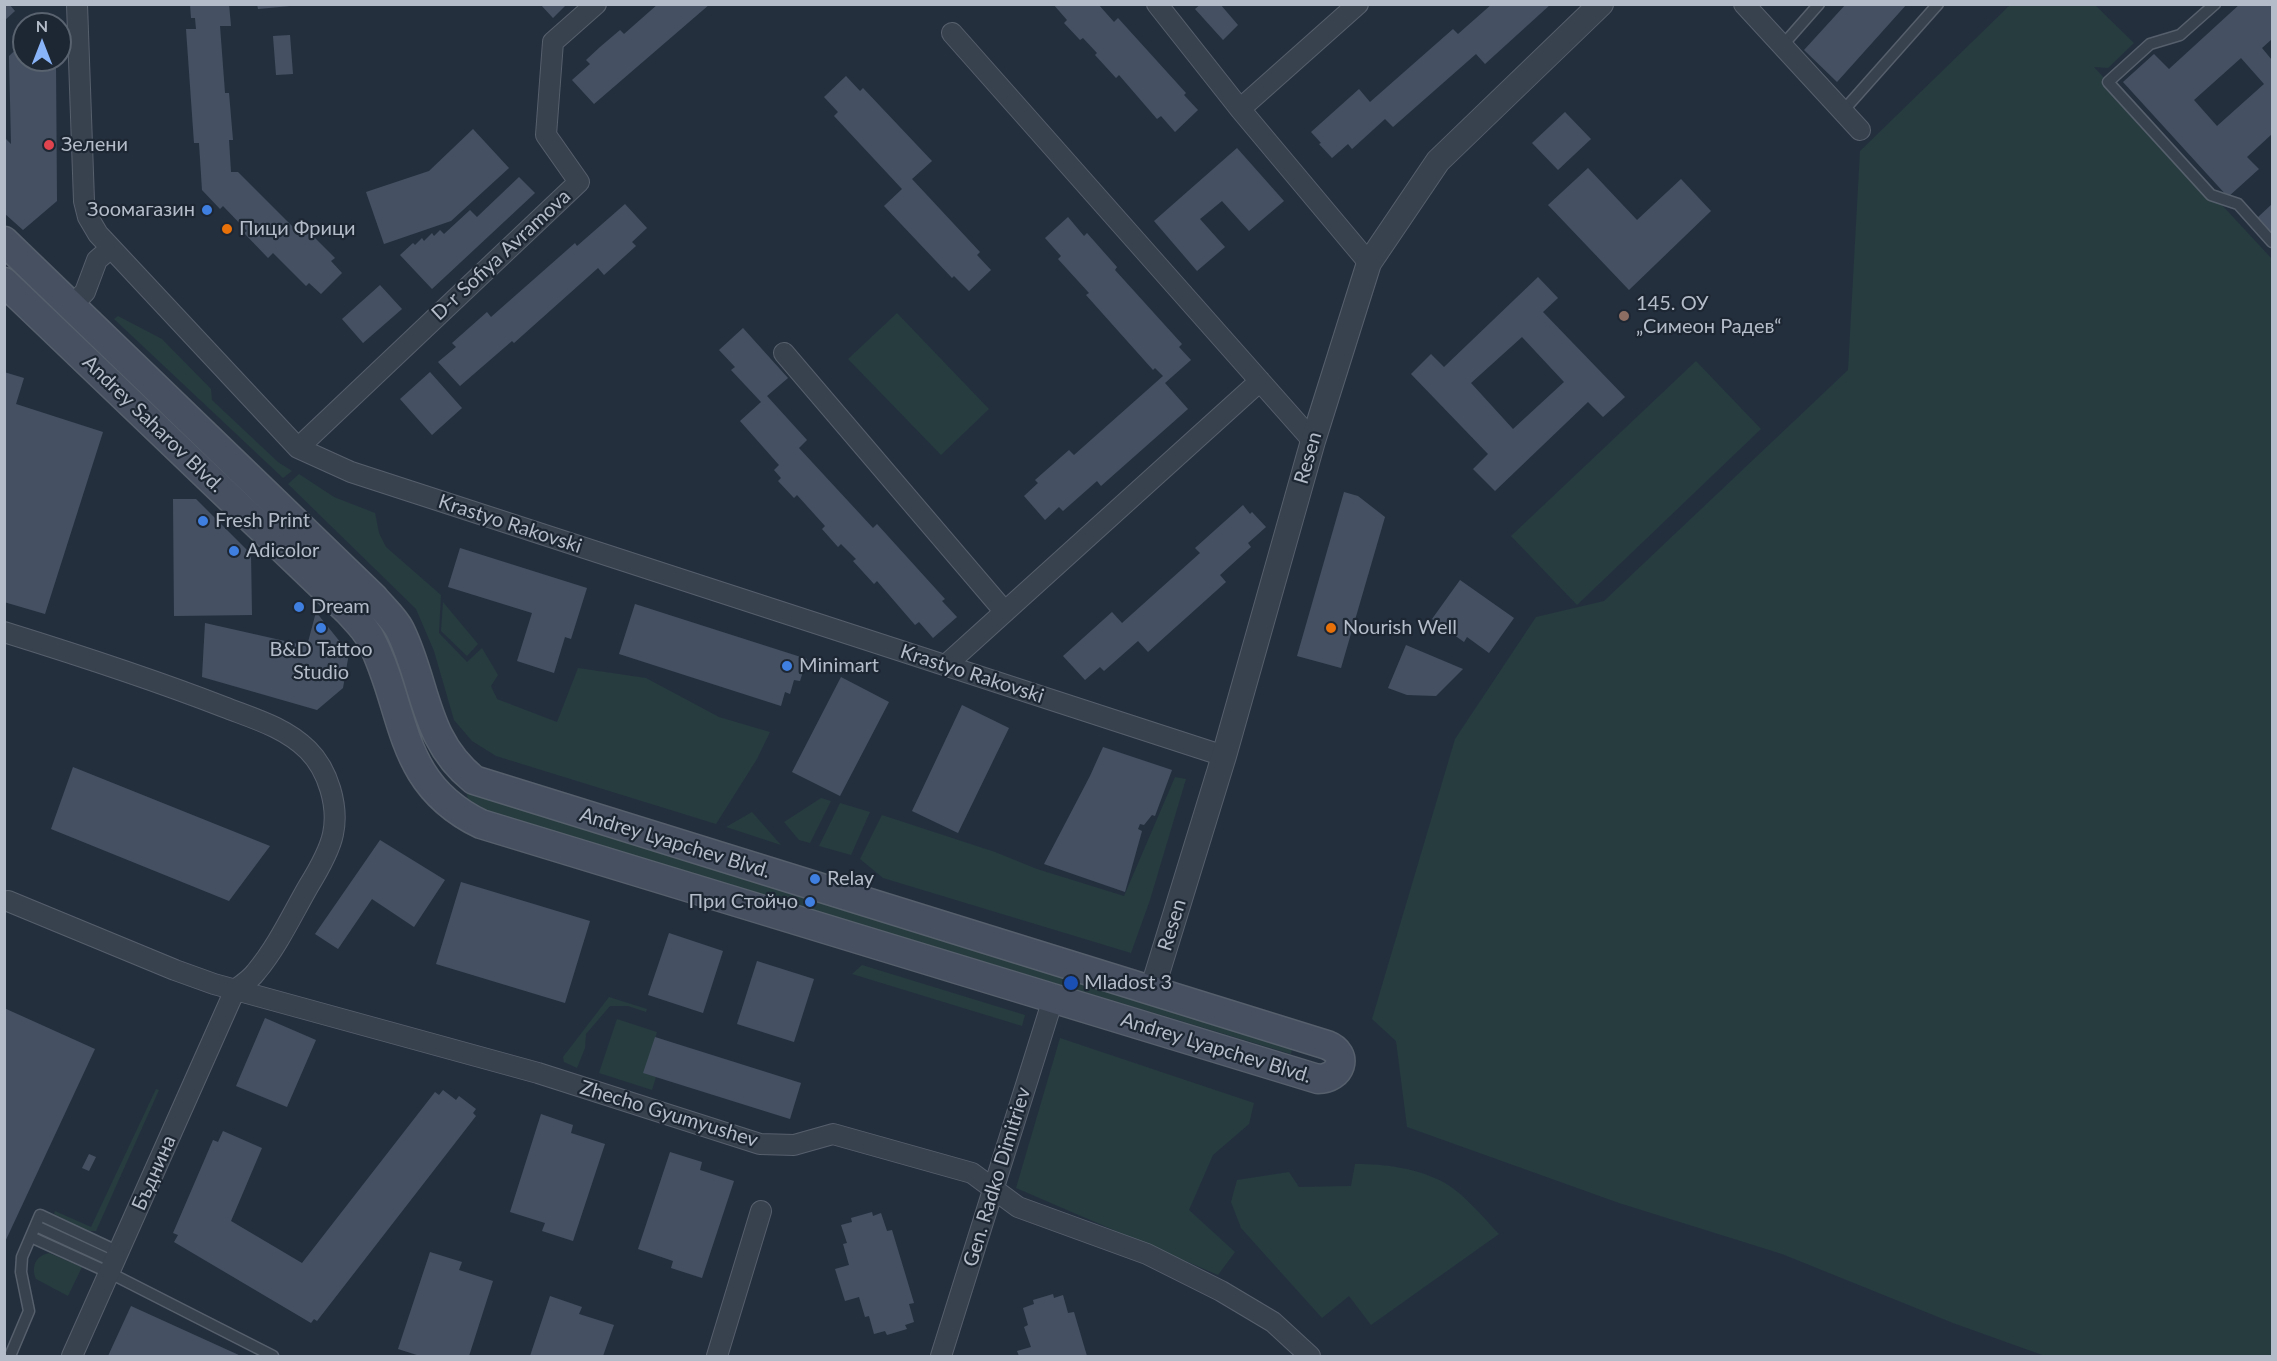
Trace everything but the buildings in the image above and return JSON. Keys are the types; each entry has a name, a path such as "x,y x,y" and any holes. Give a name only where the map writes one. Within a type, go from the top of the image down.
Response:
{"main road":[{"name":"Andrey Saharov Blvd.","path":"4,241 374,597 399,628 439,739 461,770 461,791 481,824"},
{"name":"Andrey Saharov Blvd.","path":"4,282 348,611 370,637 390,688 403,734 411,753 429,782 461,791"},
{"name":"Andrey Lyapchev Blvd.","path":"461,791 1152,990 1332,1047 1340,1055 1341,1066 1330,1078 1318,1080 481,824"}],"street":[{"name":"Krastyo Rakovski","path":"76,4 84,201 88,217 98,234 298,448 351,472 1224,756"},
{"name":"D-r Sofiya Avramova","path":"298,448 579,183 546,135 553,42 596,4"},
{"path":"1157,4 1240,109 1369,263"},
{"path":"1240,109 1358,4"},
{"name":"Resen","path":"1152,990 1224,756 1313,441 1369,263 1438,161 1601,4"},
{"path":"1744,4 1860,130"},
{"path":"952,33 1313,441"},
{"path":"72,305 85,292 98,260 111,248"},
{"path":"784,353 1005,612"},
{"path":"946,665 1260,381"},
{"path":"4,632 154,679 268,724 292,736 309,751 321,769 330,788 334,810 333,835 313,879 264,961 255,974 236,990"},
{"name":"Zhecho Gyumyushev","path":"8,901 175,970 236,990 523,1069 760,1144 795,1145 833,1134 972,1173 1018,1207 1147,1254 1221,1291 1273,1322 1310,1356"},
{"name":"Бъднина","path":"72,1356 236,990"},
{"name":"Gen. Radko Dimitriev","path":"941,1356 1053,999"},
{"path":"717,1356 761,1211"}],"lane":[{"path":"1782,46 1819,4"},
{"path":"1843,111 1938,4"},
{"path":"2216,4 2180,35 2150,45 2108,82 2211,195 2238,204 2272,242"},
{"path":"390,688 398,696 408,696 415,690 418,677"},
{"path":"10,1356 28,1315 28,1298 21,1264 40,1215 114,1263 273,1356"},
{"path":"36,1226 114,1263"},
{"path":"31,1237 114,1263"}],"green space":[{"path":"2010,5 2095,5 2134,43 2108,68 2094,67 2272,259 2272,1356 2045,1356 1953,1323 1782,1254 1619,1203 1407,1127 1396,1041 1372,1019 1455,739 1536,617 1604,601 1848,370 1860,151"},
{"path":"897,313 989,409 941,455 848,359"},
{"path":"118,316 162,339 211,389 212,400 278,462 292,471 283,478 114,319"},
{"path":"1696,361 1761,429 1577,605 1511,536"},
{"path":"299,474 334,497 375,513 379,533 386,547 441,595 439,633 467,662 482,648 498,675 491,686 497,699 557,722 578,668 646,678 719,717 770,732 757,759 716,824 496,756 472,741 454,720 434,651 416,609 288,484"},
{"path":"443,602 478,644 467,656 441,631"},
{"path":"1175,777 1186,779 1150,900 1131,953 883,878 860,859 882,815 995,852 1037,869 1124,896"},
{"path":"466,791 1293,1045 1291,1054 506,818 491,813 468,799"},
{"path":"821,798 831,801 810,843 799,840 784,822"},
{"path":"840,803 870,812 851,855 819,846"},
{"path":"752,812 781,845 726,827"},
{"path":"862,965 1025,1015 1022,1026 852,974"},
{"path":"609,997 647,1009 646,1012 628,1006 610,1006 586,1034 585,1048 577,1068 564,1062 563,1057"},
{"path":"617,1019 657,1032 644,1073 656,1077 652,1090 599,1073"},
{"path":"1060,1038 1254,1103 1249,1124 1213,1155 1189,1210 1235,1252 1218,1275 1016,1188"},
{"path":"156,1089 159,1090 96,1231 87,1231 54,1214 55,1211 91,1227"},
{"path":"1355,1164 1402,1168 1435,1178 1459,1193 1499,1234 1371,1325 1349,1296 1322,1318 1241,1228 1231,1202 1237,1180 1289,1172 1299,1187 1351,1186"},
{"path":"49,1253 82,1267 68,1296 36,1279 34,1266 37,1259"}],"place":[{"name":"Зелени","path":"49,145"},
{"name":"Зоомагазин","path":"207,210"},
{"name":"Пици Фрици","path":"227,229"},
{"name":"145. ОУ „Симеон Радев“","path":"1624,316"},
{"name":"Fresh Print","path":"203,521"},
{"name":"Adicolor","path":"234,551"},
{"name":"Dream","path":"299,607"},
{"name":"B&D Tattoo Studio","path":"321,628"},
{"name":"Nourish Well","path":"1331,628"},
{"name":"Minimart","path":"787,666"},
{"name":"Relay","path":"815,879"},
{"name":"При Стойчо","path":"810,902"},
{"name":"Mladost 3","path":"1071,983"}]}
